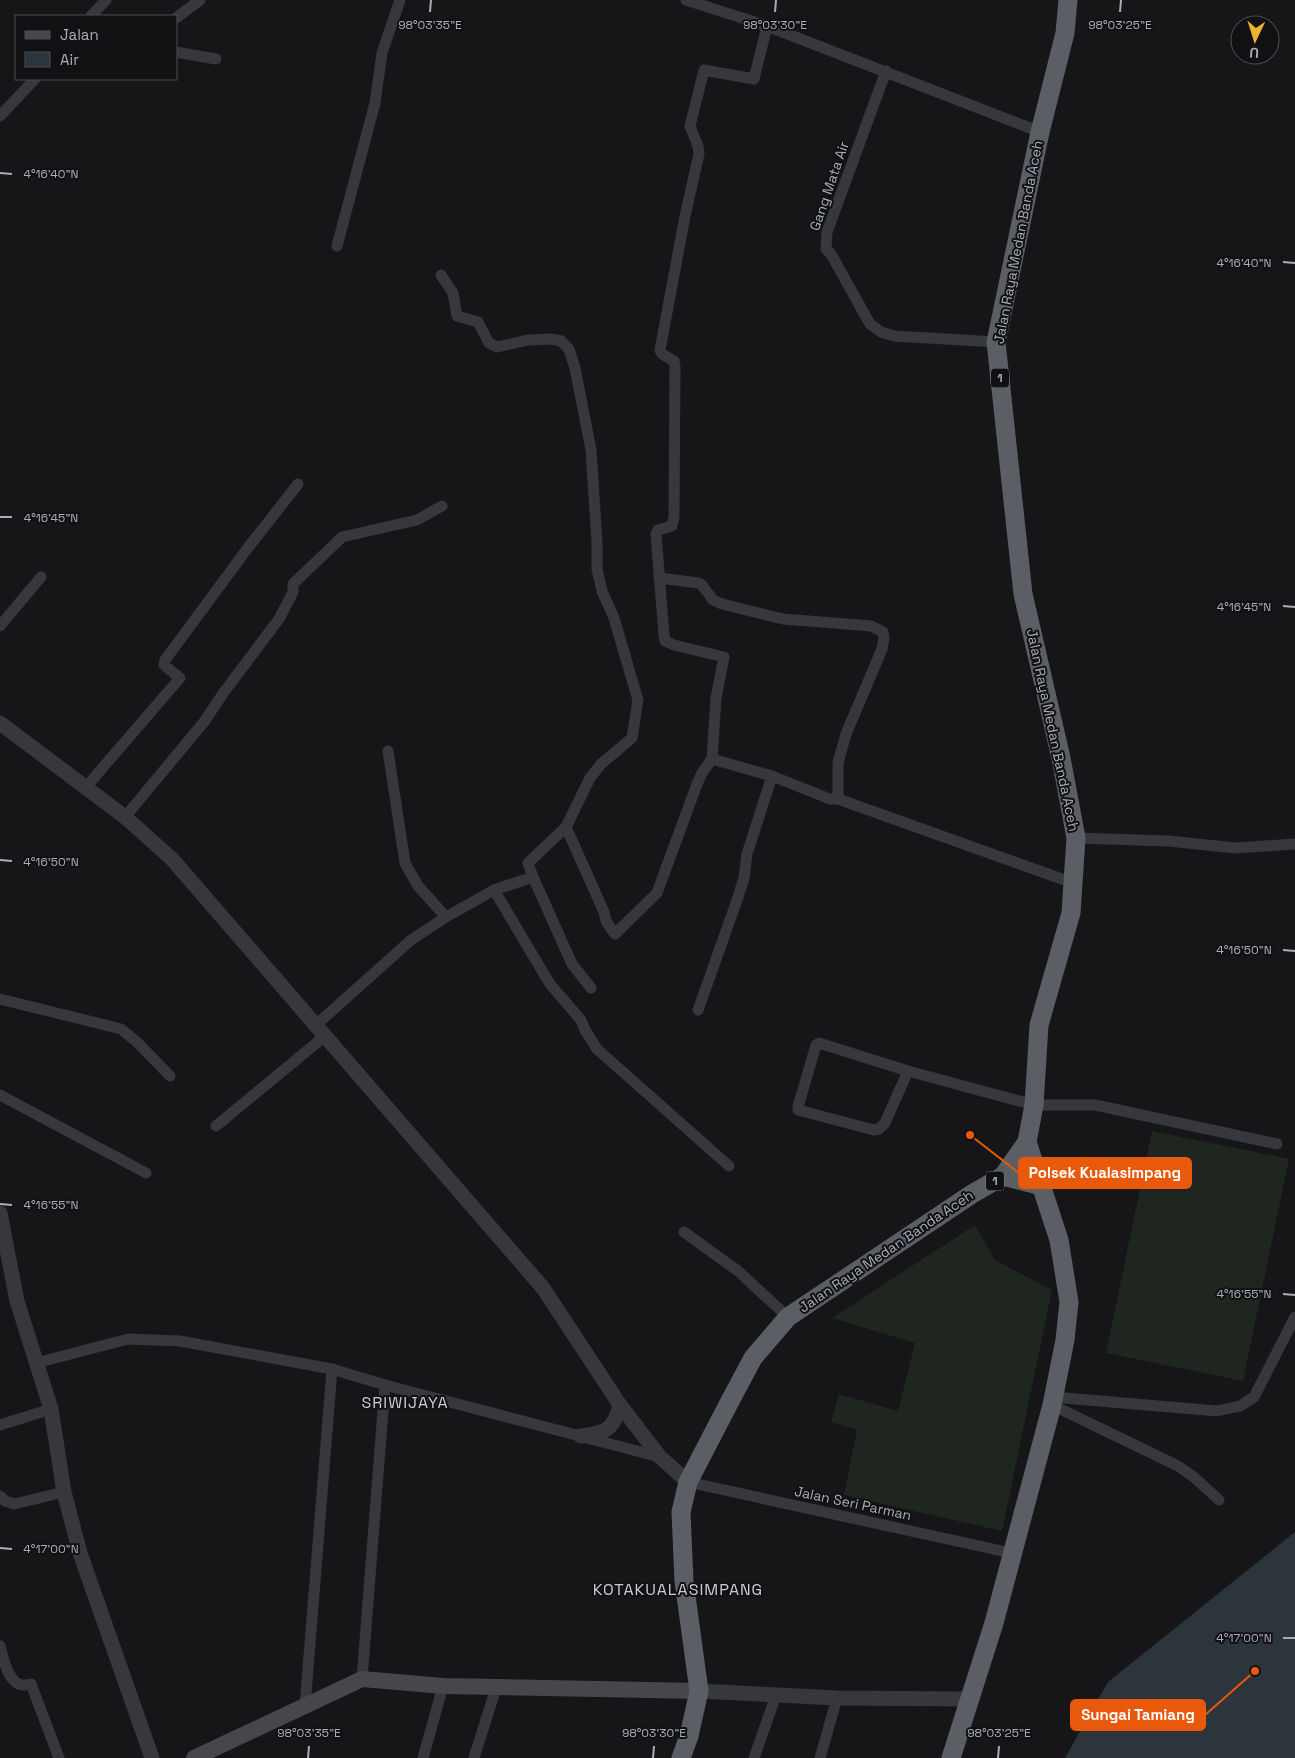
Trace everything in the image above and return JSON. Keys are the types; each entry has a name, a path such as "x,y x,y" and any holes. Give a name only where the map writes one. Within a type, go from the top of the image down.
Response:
{"highway":[{"name":"Jalan Raya Medan Banda Aceh","path":"681,1758 689,1736 699,1691 684,1571 681,1512 688,1482 753,1358 788,1316 972,1194 1003,1176 1027,1142 1034,1105 1039,1025 1071,913 1076,838 1061,758 1023,594 996,342 1040,132 1065,33 1068,0"},
{"path":"951,1758 994,1623 1052,1401 1065,1340 1070,1302 1059,1240 1027,1142"},
{"path":"1003,1176 1042,1186"}],"main road":[{"path":"194,1758 362,1679 442,1686 496,1688 699,1691"}],"street":[{"path":"92,15 106,0"},
{"path":"178,16 200,0"},
{"path":"337,246 374,103 382,53 400,0"},
{"path":"686,0 767,26 1040,132"},
{"path":"566,827 604,912 606,921 615,934 657,893 697,784 712,759 716,698 724,657 674,646 665,641 656,534 658,530 672,526 674,517 675,387 674,363 662,354 660,350 685,216 699,154 690,126 704,70 754,79 767,26"},
{"path":"178,52 216,59"},
{"name":"Gang Mata Air","path":"886,72 827,232 826,249 831,254 870,324 881,332 894,336 996,342"},
{"path":"0,116 34,80"},
{"path":"441,275 453,293 457,316 478,322 489,343 497,347 528,340 551,339 561,341 569,348 575,368 591,450 597,569 602,592 614,618 638,700 632,738 601,764 590,778 566,827 528,863 572,964 591,988"},
{"path":"86,787 180,678 164,665 165,660 247,549 298,484"},
{"path":"125,817 204,722 279,619 293,592 293,584 342,537 418,520 442,506"},
{"path":"0,626 41,577"},
{"path":"659,578 699,583 712,600 743,610 783,619 871,626 883,632 882,649 846,734 838,763 838,799"},
{"path":"0,723 125,817 172,859 543,1288 620,1405 660,1457 688,1482"},
{"path":"388,752 405,863 418,886 446,917"},
{"path":"712,759 772,776 830,799 838,799 1073,883"},
{"path":"698,1010 744,878 747,854 772,776"},
{"path":"1076,838 1169,842 1235,848 1295,844"},
{"path":"216,1126 321,1031 411,940 446,917 494,890 533,877"},
{"path":"494,890 550,984 581,1020 597,1050 729,1166"},
{"path":"0,999 121,1029 142,1047 170,1076"},
{"path":"908,1071 885,1123 879,1129 874,1130 798,1110 818,1044 908,1071 1034,1105 1095,1105 1277,1144"},
{"path":"0,1095 146,1173"},
{"path":"0,1213 17,1302 51,1409 64,1492 80,1554 152,1758"},
{"path":"684,1232 738,1272 788,1316"},
{"path":"1052,1401 1217,1411 1240,1406 1254,1397 1295,1317"},
{"path":"36,1363 128,1339 180,1341 332,1369 385,1385 660,1457"},
{"path":"306,1706 332,1369"},
{"path":"362,1679 385,1385"},
{"path":"1052,1401 1178,1466 1195,1478 1219,1500"},
{"path":"580,1436 606,1431 614,1424 620,1405"},
{"path":"0,1425 51,1409"},
{"name":"Jalan Seri Parman","path":"688,1482 1011,1553"},
{"path":"0,1496 5,1501 14,1504 64,1492"},
{"path":"0,1646 10,1676 23,1686 31,1684 59,1758"},
{"path":"423,1758 442,1686"},
{"path":"474,1758 496,1688"},
{"path":"699,1691 837,1698 969,1698"},
{"path":"754,1758 776,1695"},
{"path":"820,1758 837,1698"}],"shaded area":[{"path":"1152,1131 1289,1159 1243,1381 1106,1353"},
{"path":"975,1225 995,1260 1052,1290 1002,1531 844,1495 857,1430 831,1422 839,1394 898,1411 915,1343 832,1318"}],"water":[{"path":"1295,1532 1295,1758 1065,1758 1108,1682"}],"place":[{"name":"Polsek Kualasimpang","path":"970,1135"},
{"name":"Sungai Tamiang","path":"1255,1671"}],"district":[{"name":"SRIWIJAYA","path":"405,1402"},
{"name":"KOTAKUALASIMPANG","path":"678,1589"}]}
